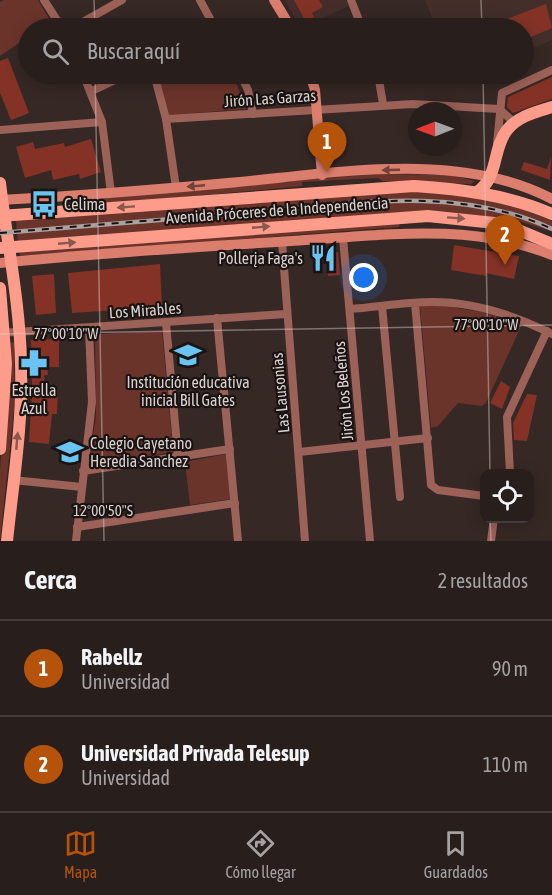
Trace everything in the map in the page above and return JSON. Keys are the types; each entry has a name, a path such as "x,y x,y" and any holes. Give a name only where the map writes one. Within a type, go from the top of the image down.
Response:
{"main road":[{"path":"274,0 285,18"},
{"path":"312,84 317,108 322,175"},
{"path":"477,192 486,186 491,177 497,153 507,130 515,123 552,107"},
{"name":"Avenida Próceres de la Independencia","path":"1,200 407,170 491,177 510,181 552,199"},
{"path":"0,183 5,262 20,332 22,392 7,541"},
{"name":"Avenida Próceres de la Independencia","path":"2,216 397,186 477,192 525,204 552,214"},
{"name":"Avenida Próceres de la Independencia","path":"4,248 428,216 504,224 551,246"},
{"name":"Avenida Próceres de la Independencia","path":"5,262 344,238 471,233 551,246"},
{"path":"0,288 5,376 0,449"}],"street":[{"path":"44,0 56,18"},
{"path":"90,18 122,0"},
{"path":"200,0 208,18"},
{"path":"351,0 358,18"},
{"path":"534,78 552,70"},
{"path":"88,84 102,122 111,193"},
{"path":"92,91 107,84"},
{"path":"157,84 166,119 176,188"},
{"path":"245,84 253,114"},
{"path":"380,84 383,104"},
{"path":"497,153 499,109 503,92 521,84"},
{"name":"Jirón Las Garzas","path":"166,119 383,104 499,109"},
{"path":"499,109 515,123"},
{"path":"0,130 102,122"},
{"name":"Jirón Los Beleños","path":"344,238 369,541"},
{"name":"Las Lausonias","path":"282,242 305,541"},
{"path":"350,309 434,302 476,307 516,318 549,332 507,417 510,469"},
{"path":"415,303 431,485 434,489 480,495"},
{"path":"382,306 400,497"},
{"name":"Los Mirables","path":"2,333 286,314"},
{"path":"217,318 238,541"},
{"path":"166,323 178,456"},
{"path":"76,541 93,384 89,328"},
{"path":"299,452 428,438"},
{"path":"83,471 230,449"},
{"path":"13,480 82,487"},
{"path":"77,527 235,503"},
{"path":"491,541 493,523"}],"shaded area":[{"path":"38,0 49,18 18,18 18,44 0,56 0,2"},
{"path":"285,0 346,0 349,6 322,18 295,18"},
{"path":"425,0 552,0 552,40 534,48 534,18 432,18"},
{"path":"160,84 237,84 246,109 168,115"},
{"path":"376,174 450,175 475,181 471,184 383,181 378,178 302,182 302,186 94,205 87,198"},
{"path":"397,191 456,195 515,207 552,221 552,231 511,219 431,210 18,243 16,220"},
{"path":"400,223 399,227 20,256 20,252"},
{"path":"439,305 481,312 522,324 486,403 482,406 458,403 438,426 431,428 420,306"},
{"path":"162,331 173,452 89,465 96,415 95,334"},
{"path":"14,342 15,401 0,541 0,471 9,343"},
{"path":"227,454 231,499 190,505 185,462"}],"building":[{"path":"294,0 319,0 323,7 312,13 315,18 304,18"},
{"path":"546,4 552,28 534,36 534,18 509,18"},
{"path":"8,58 29,113 11,120 0,93 0,61"},
{"path":"552,77 552,99 513,113 507,107 508,97"},
{"path":"91,139 101,172 80,179 79,174 53,180 51,170 25,178 16,147 33,142 35,149 64,143 65,147"},
{"path":"551,157 550,180 521,170 524,162 547,169"},
{"path":"454,245 519,256 514,279 486,273 486,276 451,270"},
{"path":"338,252 340,275 328,276 326,253"},
{"path":"160,264 162,307 72,313 68,273"},
{"path":"54,274 56,313 36,315 32,276"},
{"path":"59,339 59,367 47,367 48,375 44,375 44,390 58,390 57,414 52,414 49,444 29,442 32,390 31,340"},
{"path":"501,381 510,387 502,409 490,403"},
{"path":"527,394 537,395 527,441 514,440 513,423"}],"railway":[{"path":"0,233 323,205 401,201 478,206 515,215 552,229"}],"place":[{"name":"Rabellz","path":"327,172"},
{"name":"Celima","path":"44,204"},
{"name":"Pollerįa Faga's","path":"323,258"},
{"name":"Universidad Privada Telesup","path":"505,265"},
{"name":"Institución educativa inicial Bill Gates","path":"188,355"},
{"name":"Estrella Azul","path":"34,363"},
{"name":"Colegio Cayetano Heredia Sanchez","path":"70,452"}]}
